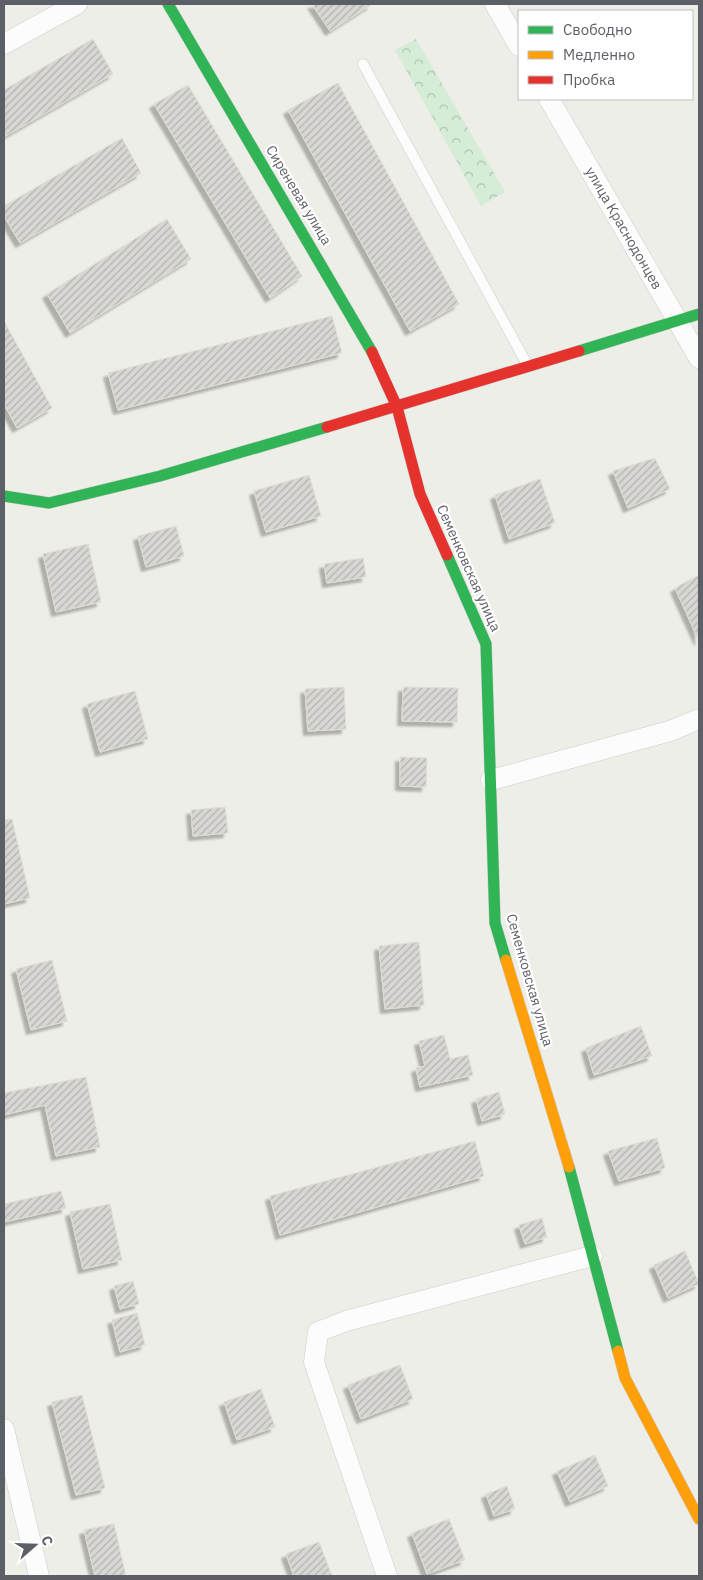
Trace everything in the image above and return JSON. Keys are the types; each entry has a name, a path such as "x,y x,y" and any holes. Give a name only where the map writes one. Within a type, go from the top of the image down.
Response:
{"street":[{"path":"4,44 76,4"},
{"name":"Сиреневая улица","path":"168,4 344,301 372,351 396,406"},
{"path":"495,4 518,44"},
{"name":"улица Краснодонцев","path":"550,100 699,358"},
{"path":"4,496 49,503 160,476 699,314"},
{"name":"Семенковская улица","path":"396,406 420,494 486,644 495,923 566,1156 625,1378 699,1519"},
{"path":"491,780 670,731 699,719"},
{"path":"387,1576 314,1362 318,1332 346,1321 592,1256"},
{"path":"4,1429 39,1576"}],"lane":[{"path":"363,64 528,366"}],"green space":[{"path":"416,39 505,192 481,206 395,50"}],"building":[{"path":"312,4 372,4 330,31"},
{"path":"93,39 113,74 4,137 4,90"},
{"path":"338,83 459,304 410,331 288,110"},
{"path":"188,85 302,276 270,298 154,104"},
{"path":"122,138 141,173 20,243 4,216 4,206"},
{"path":"167,219 191,259 70,333 47,294"},
{"path":"332,316 342,353 118,410 108,373"},
{"path":"4,321 52,408 17,428 4,404"},
{"path":"655,458 670,489 628,508 613,471"},
{"path":"309,475 321,516 266,532 254,491"},
{"path":"540,479 555,523 509,539 495,495"},
{"path":"176,526 184,556 146,567 138,536"},
{"path":"88,544 101,602 56,612 43,554"},
{"path":"363,558 366,577 327,583 324,564"},
{"path":"699,575 699,641 675,588"},
{"path":"344,687 346,729 308,731 305,689"},
{"path":"403,687 458,688 457,722 402,721"},
{"path":"135,691 148,739 100,752 87,704"},
{"path":"400,757 427,758 426,787 400,786"},
{"path":"225,807 228,833 193,836 191,810"},
{"path":"12,819 30,898 4,904 4,820"},
{"path":"419,942 424,1005 385,1009 379,946"},
{"path":"52,960 67,1021 31,1030 16,969"},
{"path":"641,1026 652,1056 594,1075 586,1048"},
{"path":"444,1035 450,1059 468,1055 473,1075 420,1087 416,1068 425,1066 419,1041"},
{"path":"86,1077 100,1147 56,1156 45,1105 4,1115 4,1093"},
{"path":"499,1092 505,1114 482,1121 476,1099"},
{"path":"657,1138 665,1168 619,1181 608,1151"},
{"path":"475,1141 484,1176 280,1235 270,1196"},
{"path":"61,1191 66,1208 4,1222 4,1204"},
{"path":"110,1204 122,1260 83,1269 70,1212"},
{"path":"542,1218 547,1237 525,1244 519,1225"},
{"path":"685,1251 699,1284 668,1298 654,1265"},
{"path":"133,1281 139,1304 120,1309 114,1286"},
{"path":"137,1313 145,1345 120,1352 112,1320"},
{"path":"400,1365 413,1399 361,1419 348,1385"},
{"path":"261,1389 275,1427 237,1440 224,1402"},
{"path":"82,1395 105,1488 76,1495 52,1402"},
{"path":"595,1455 608,1486 570,1502 557,1471"},
{"path":"507,1486 515,1509 494,1516 486,1494"},
{"path":"449,1519 465,1560 427,1574 412,1533"},
{"path":"114,1524 126,1576 95,1576 84,1530"},
{"path":"319,1542 332,1576 294,1576 286,1554"}],"traffic: fast":[{"path":"168,4 372,352"},
{"path":"579,351 699,314"},
{"path":"4,496 49,503 160,476 327,427"},
{"path":"447,555 486,644 495,923 506,960"},
{"path":"569,1167 618,1351"}],"traffic: slow":[{"path":"506,960 569,1167"},
{"path":"618,1351 625,1378 699,1519"}],"traffic: jam":[{"path":"327,427 579,351"},
{"path":"372,352 397,407 420,494 447,555"}]}
